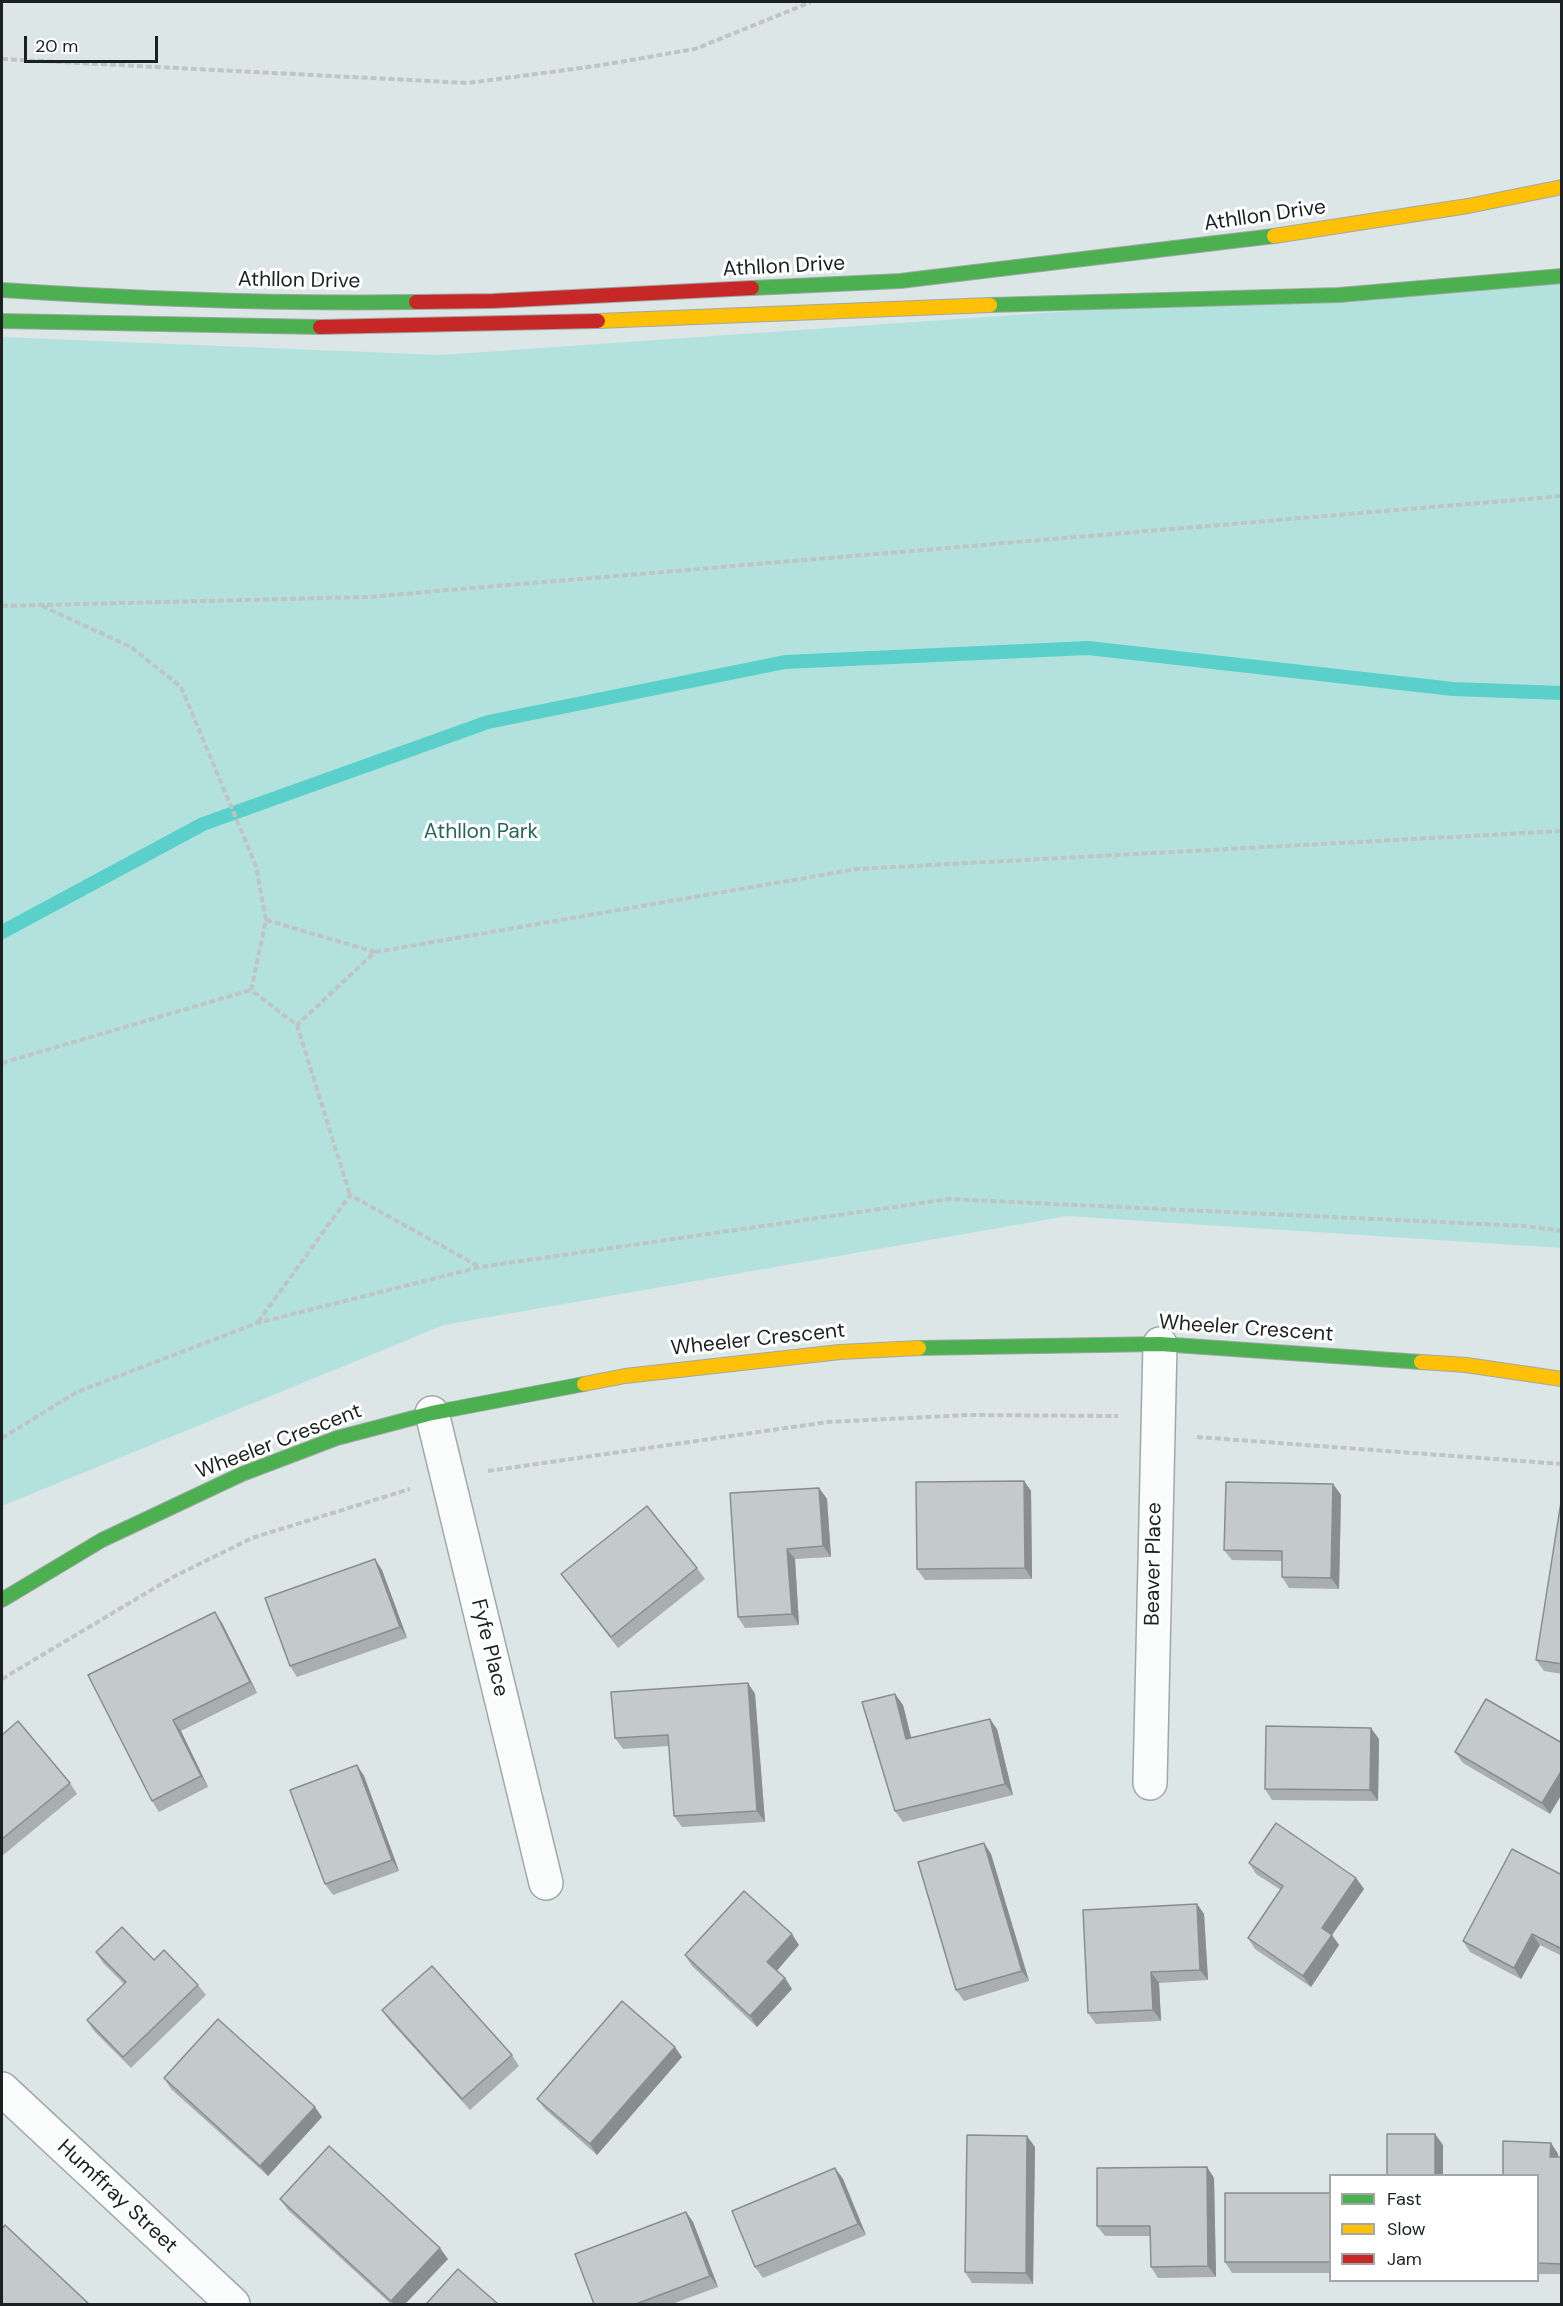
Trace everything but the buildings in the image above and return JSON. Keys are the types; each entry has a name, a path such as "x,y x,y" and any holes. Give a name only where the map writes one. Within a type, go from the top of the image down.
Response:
{"main road":[{"name":"Athllon Drive","path":"2,290 125,298 324,303 471,302 900,281 1181,249 1326,229 1468,206 1562,187"},
{"name":"Athllon Drive","path":"2,321 321,327 616,321 930,307 1339,295 1562,276"},
{"name":"Wheeler Crescent","path":"2,1600 102,1540 242,1474 337,1438 432,1413 626,1376 840,1352 947,1346 1160,1344 1466,1365 1562,1379"}],"street":[{"name":"Beaver Place","path":"1150,1783 1160,1344"},
{"name":"Fyfe Place","path":"432,1413 546,1883"},
{"name":"Humffray Street","path":"2,2089 233,2304"}],"path":[{"path":"2,59 468,82 596,66 695,49 812,2"},
{"path":"2,606 368,597 1562,496"},
{"path":"41,606 130,647 181,687 256,866 266,920 251,990"},
{"path":"266,920 375,952 857,869 1562,831"},
{"path":"297,1025 375,952"},
{"path":"251,990 297,1025 350,1195 480,1267"},
{"path":"2,1063 251,990"},
{"path":"257,1323 350,1195"},
{"path":"2,1438 77,1392 257,1323 480,1267 949,1199 1525,1226 1562,1231"},
{"path":"481,1472 828,1422 967,1415 1121,1416"},
{"path":"1197,1437 1562,1464"},
{"path":"2,1679 173,1577 252,1538 416,1487"}],"green space":[{"name":"Athllon Park","path":"1561,277 1561,1248 1067,1216 444,1325 2,1506 2,337 440,355"}],"waterway":[{"path":"2,932 203,824 488,722 785,662 1088,648 1453,689 1562,693"}],"traffic: fast":[{"path":"752,288 900,281 1274,236"},
{"path":"990,305 1339,295 1562,276"},
{"path":"2,290 209,300 416,302"},
{"path":"2,321 320,327"},
{"path":"919,1348 1160,1344 1421,1362"},
{"path":"2,1600 102,1540 242,1474 337,1438 432,1413 584,1384"}],"traffic: slow":[{"path":"1274,236 1468,206 1562,187"},
{"path":"598,321 990,305"},
{"path":"584,1384 625,1376 840,1352 919,1348"},
{"path":"1421,1362 1466,1365 1562,1379"}],"traffic: jam":[{"path":"416,302 493,301 752,288"},
{"path":"320,327 598,321"}]}
